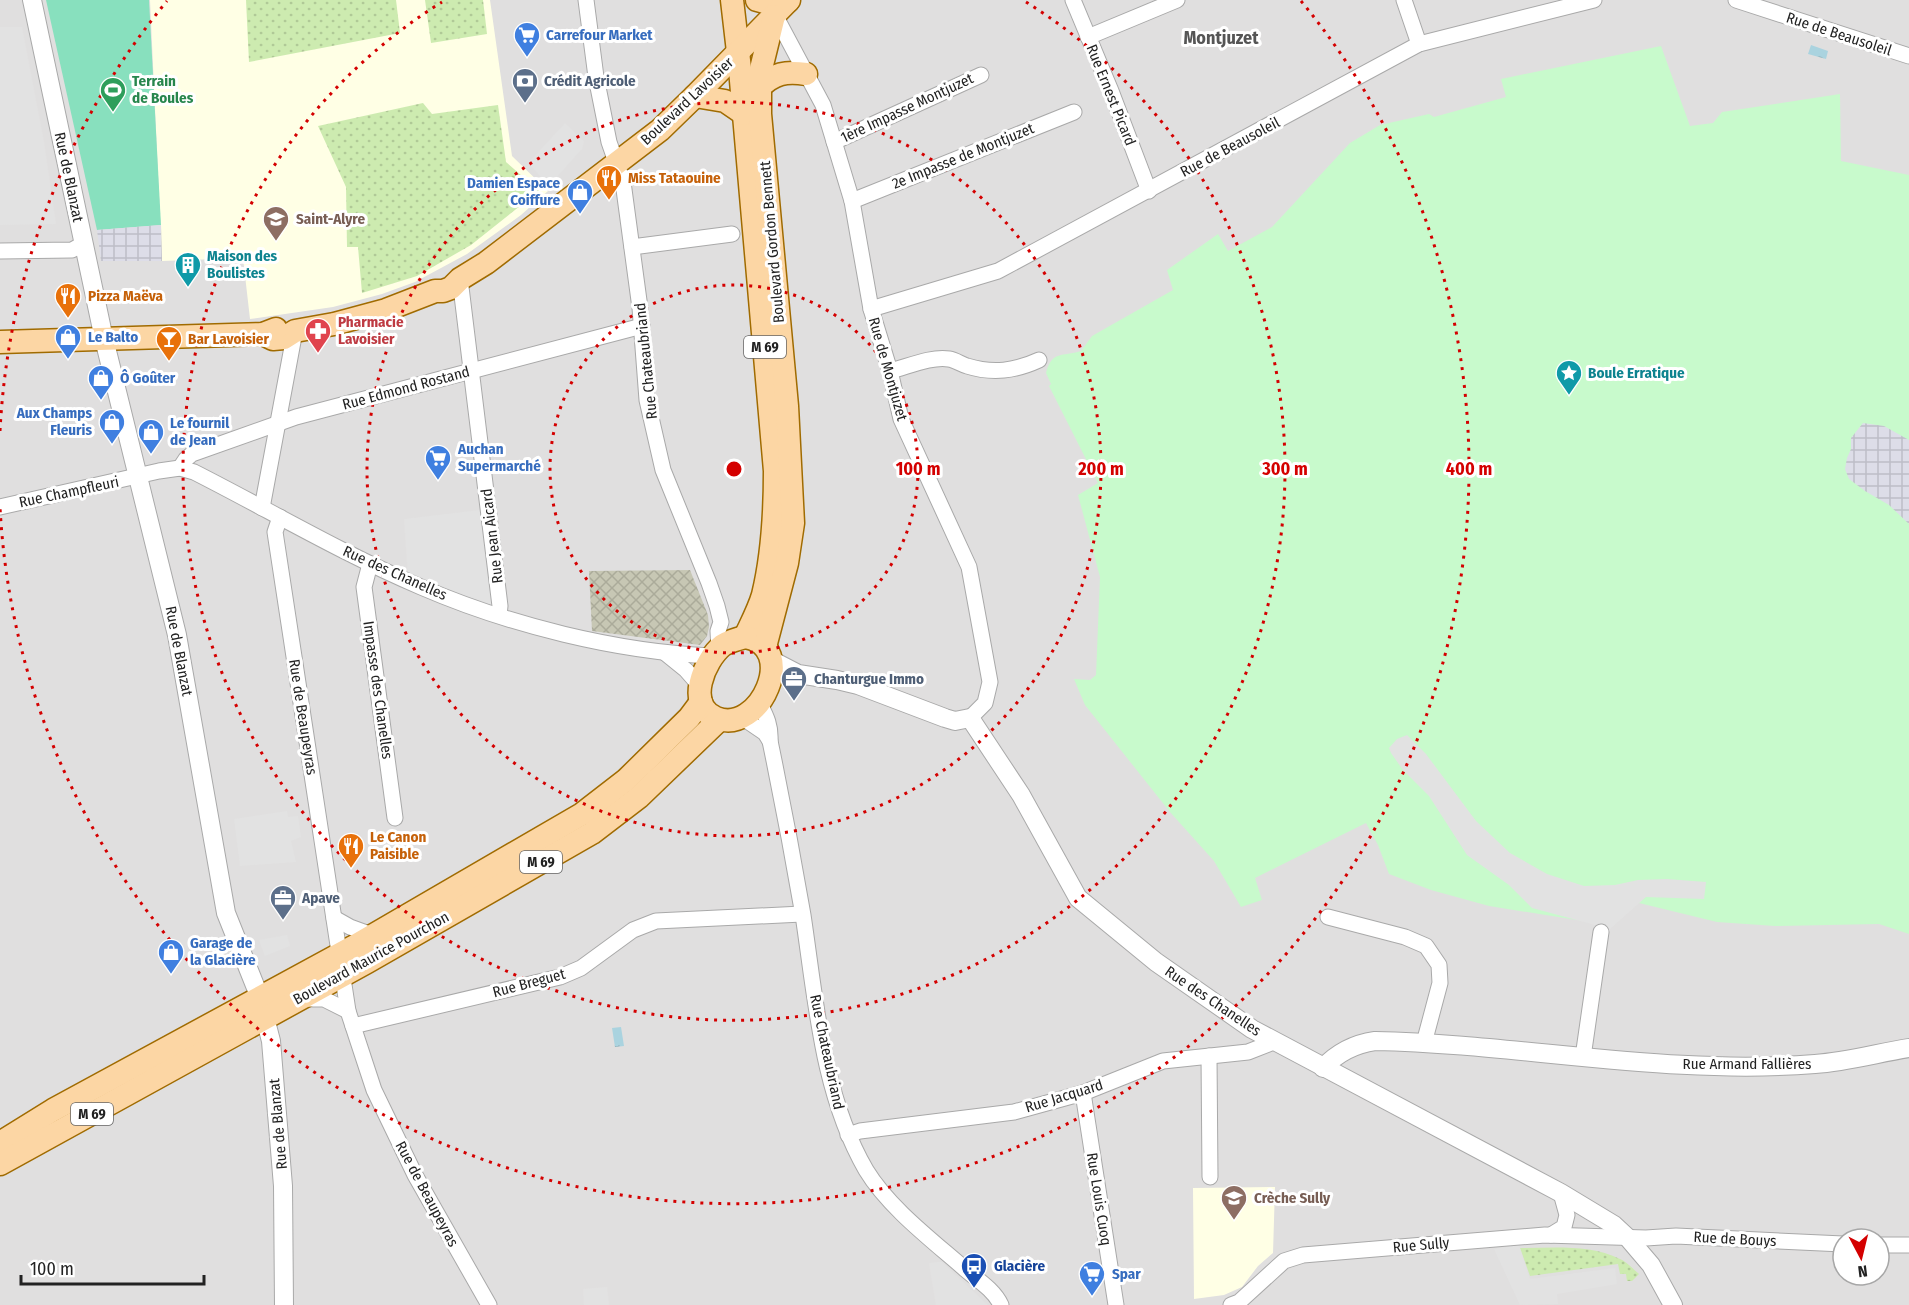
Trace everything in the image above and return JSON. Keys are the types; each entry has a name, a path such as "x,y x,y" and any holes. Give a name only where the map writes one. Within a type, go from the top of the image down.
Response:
{"main road":[{"name":"M 69","path":"732,0 738,52"},
{"path":"757,0 784,5"},
{"name":"Boulevard Lavoisier","path":"0,342 263,334 284,327 296,331 366,316 435,291 451,288 660,130 784,5"},
{"name":"Boulevard Gordon Bennett","path":"768,653 793,523 787,406 759,88 760,73 784,5"},
{"name":"Boulevard Gordon Bennett","path":"726,641 762,597 775,518 775,471 738,52"},
{"path":"759,88 771,77 782,73 806,74"},
{"path":"695,96 725,101 744,114"},
{"path":"726,641 757,641 768,653 771,677 757,703 730,721 719,720 707,712 700,694 705,670 726,641"},
{"name":"Boulevard Maurice Pourchon","path":"0,1164 262,1007 297,999 372,936 582,814 626,780 688,718 700,694"},
{"name":"Boulevard Maurice Pourchon","path":"0,1143 53,1110 262,1007 592,833 639,797 719,720"}],"street":[{"name":"Rue de Blanzat","path":"32,0 104,339 182,656 226,913 262,1007 271,1041 283,1186 284,1305"},
{"name":"Rue Chateaubriand","path":"586,0 596,77 609,142 623,182 642,326 647,400 663,470 709,583 726,641"},
{"name":"Rue Ernest Picard","path":"1072,0 1149,191"},
{"path":"1088,37 1177,0"},
{"path":"1404,0 1419,44"},
{"name":"Rue de Beausoleil","path":"871,309 998,271 1419,44 1594,0"},
{"name":"Rue de Beausoleil","path":"1736,0 1909,56"},
{"name":"Rue de Montjuzet","path":"784,5 806,74 823,105 852,201 871,309 890,371 901,419 964,552 973,582 990,682 985,704 970,718"},
{"name":"1ère Impasse Montjuzet","path":"834,142 981,75"},
{"name":"2e Impasse de Montjuzet","path":"852,201 1074,112"},
{"path":"632,247 732,234"},
{"path":"0,251 72,250 83,244"},
{"name":"Rue Jean Aicard","path":"460,279 473,371 500,606 499,615"},
{"name":"Rue Edmond Rostand","path":"180,468 192,454 279,422 642,326"},
{"path":"262,508 296,331"},
{"path":"890,371 934,360 949,359 993,371 1007,371 1039,360"},
{"path":"139,476 180,468"},
{"name":"Rue des Chanelles","path":"180,468 194,471 280,518 422,588 499,615 586,638 665,653 726,641"},
{"name":"Rue Champfleuri","path":"0,507 139,476"},
{"name":"Rue de Beaupeyras","path":"280,518 275,532 350,1019 374,1090 415,1175 489,1305"},
{"name":"Impasse des Chanelles","path":"370,564 364,587 395,818"},
{"name":"Rue des Chanelles","path":"665,653 686,670 700,694"},
{"path":"768,653 798,674 858,685 955,721 970,718"},
{"path":"770,741 765,733 757,703 798,674"},
{"name":"Rue Chateaubriand","path":"757,703 769,721 770,741 832,1088 848,1135 880,1190 994,1294 1001,1305"},
{"name":"Rue des Chanelles","path":"970,718 1021,795 1078,898 1156,962 1252,1029 1561,1192 1614,1225 1651,1265 1673,1305"},
{"name":"Rue Breguet","path":"350,1019 561,977 581,968 633,930 656,921 802,914"},
{"path":"1328,917 1405,937 1426,946 1439,965 1440,983 1424,1043"},
{"path":"334,918 372,936"},
{"path":"1584,1058 1601,932"},
{"path":"297,999 324,999 350,1019"},
{"name":"Rue Jacquard","path":"848,1135 860,1131 1014,1112 1083,1093 1163,1061 1248,1052 1276,1041"},
{"name":"Rue Armand Fallières","path":"1323,1068 1339,1054 1360,1043 1375,1041 1553,1053 1584,1058 1684,1065 1816,1064 1909,1048"},
{"path":"1209,1056 1210,1177"},
{"name":"Rue Louis Cuoq","path":"1083,1093 1116,1305"},
{"path":"1551,1234 1564,1227 1567,1215 1561,1192"},
{"name":"Rue Sully","path":"1232,1305 1239,1302 1284,1261 1303,1255 1551,1234 1628,1238"},
{"name":"Rue de Bouys","path":"1628,1238 1676,1236 1831,1243"},
{"path":"1891,1245 1909,1245"}],"shaded area":[{"path":"0,0 1909,0 1909,1305 0,1305"},
{"path":"150,0 490,0 512,156 548,191 521,215 467,254 415,282 382,294 333,307 250,319 243,258 162,261"},
{"path":"0,27 22,27 44,142 56,224 0,225"},
{"path":"565,123 584,141 582,149 549,186 528,163"},
{"path":"161,225 162,261 101,261 97,230"},
{"path":"1863,423 1884,426 1909,440 1909,524 1889,505 1849,479 1845,469 1851,449 1851,438"},
{"path":"480,510 492,605 408,577 404,519"},
{"path":"690,570 708,615 707,636 700,645 592,631 589,571"},
{"path":"1407,735 1426,754 1476,821 1510,853 1547,874 1584,886 1667,879 1706,882 1704,899 1646,897 1610,929 1532,908 1509,885 1467,855 1429,796 1403,770 1389,748 1397,739"},
{"path":"287,811 288,817 298,816 301,837 291,841 296,862 240,866 234,819"},
{"path":"287,935 290,946 265,956 259,940"},
{"name":"Crèche Sully","path":"1275,1187 1273,1253 1258,1266 1242,1287 1224,1295 1194,1299 1193,1188"},
{"path":"1519,1245 1530,1279 1615,1268 1617,1284 1557,1294 1558,1304 1520,1305 1494,1249"},
{"path":"942,1262 988,1305 936,1305 929,1263"},
{"path":"607,1287 609,1305 584,1305 583,1289"}],"green space":[{"name":"Terrain de Boules","path":"46,0 149,0 161,225 97,230"},
{"path":"246,0 396,0 400,33 249,62"},
{"path":"425,0 483,0 487,34 431,43"},
{"path":"1661,46 1690,126 1713,123 1722,112 1840,94 1841,161 1909,175 1909,934 1879,924 1775,926 1717,922 1639,903 1602,924 1489,906 1431,890 1389,874 1378,845 1366,823 1255,878 1262,900 1241,907 1214,861 1170,812 1085,705 1074,679 1090,680 1096,675 1100,577 1078,495 1098,483 1049,386 1051,384 1046,373 1048,366 1059,356 1081,351 1092,336 1173,290 1167,270 1218,234 1228,251 1272,227 1350,143 1380,125 1429,114 1434,117 1506,97 1501,79"},
{"path":"423,103 432,114 498,105 506,162 539,191 471,245 417,276 362,293 358,247 347,247 346,187 318,126"},
{"path":"1520,1248 1571,1248 1596,1251 1623,1260 1639,1274 1632,1281 1627,1281 1626,1274 1620,1274 1618,1264 1530,1276"}],"water":[{"path":"1811,45 1828,51 1826,59 1808,54"},
{"path":"621,1027 624,1046 615,1047 612,1028"}],"place":[{"name":"Carrefour Market","path":"527,58"},
{"name":"Crédit Agricole","path":"525,104"},
{"name":"Terrain de Boules","path":"113,113"},
{"name":"Miss Tataouine","path":"609,201"},
{"name":"Damien Espace Coiffure","path":"580,215"},
{"name":"Saint-Alyre","path":"276,242"},
{"name":"Maison des Boulistes","path":"188,288"},
{"name":"Pizza Maëva","path":"68,319"},
{"name":"Pharmacie Lavoisier","path":"318,354"},
{"name":"Le Balto","path":"68,360"},
{"name":"Bar Lavoisier","path":"169,362"},
{"name":"Boule Erratique","path":"1569,396"},
{"name":"Ô Goûter","path":"101,401"},
{"name":"Aux Champs Fleuris","path":"112,445"},
{"name":"Le fournil de Jean","path":"151,455"},
{"name":"Auchan Supermarché","path":"438,481"},
{"name":"Chanturgue Immo","path":"794,702"},
{"name":"Le Canon Paisible","path":"351,869"},
{"name":"Apave","path":"283,921"},
{"name":"Garage de la Glacière","path":"171,975"},
{"name":"Crèche Sully","path":"1234,1221"},
{"name":"Glacière","path":"974,1289"},
{"name":"Spar","path":"1092,1297"}],"district":[{"name":"Montjuzet","path":"1221,38"}]}
